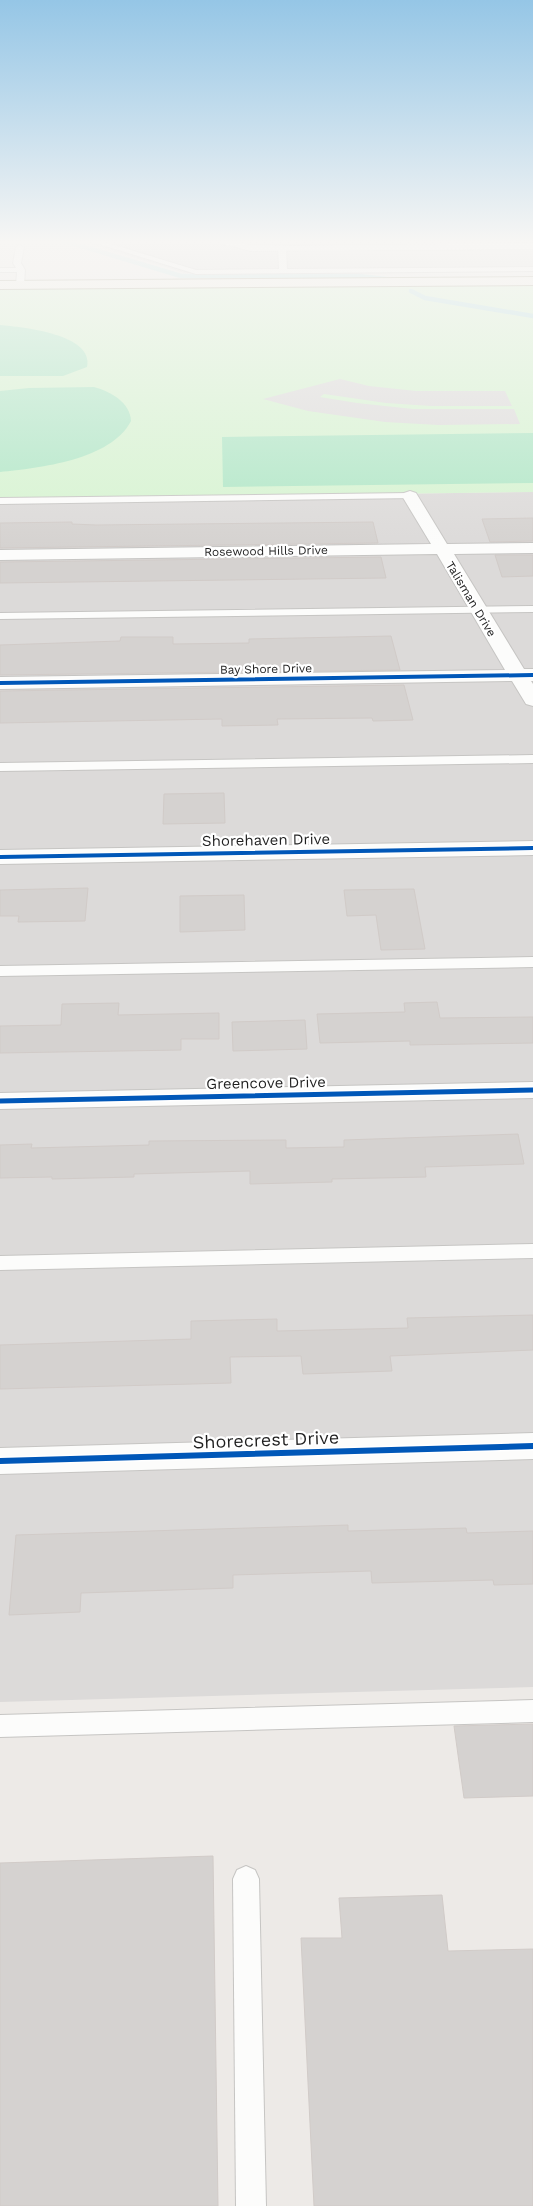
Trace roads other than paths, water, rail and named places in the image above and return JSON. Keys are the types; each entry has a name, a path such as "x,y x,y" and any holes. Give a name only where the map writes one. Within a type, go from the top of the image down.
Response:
{"street":[{"name":"Talisman Drive","path":"410,496 477,610 526,675 533,700"},
{"name":"Rosewood Hills Drive","path":"0,555 533,548"},
{"name":"Bay Shore Drive","path":"0,683 526,675"},
{"name":"Shorehaven Drive","path":"0,857 533,848"},
{"name":"Greencove Drive","path":"0,1101 533,1090"},
{"name":"Shorecrest Drive","path":"0,1461 533,1446"}],"lane":[{"path":"0,501 410,496"},
{"path":"0,616 533,609"},
{"path":"0,767 533,759"},
{"path":"0,972 533,962"},
{"path":"0,1263 533,1251"},
{"path":"0,1726 533,1711"},
{"path":"246,1879 251,2206"}]}
